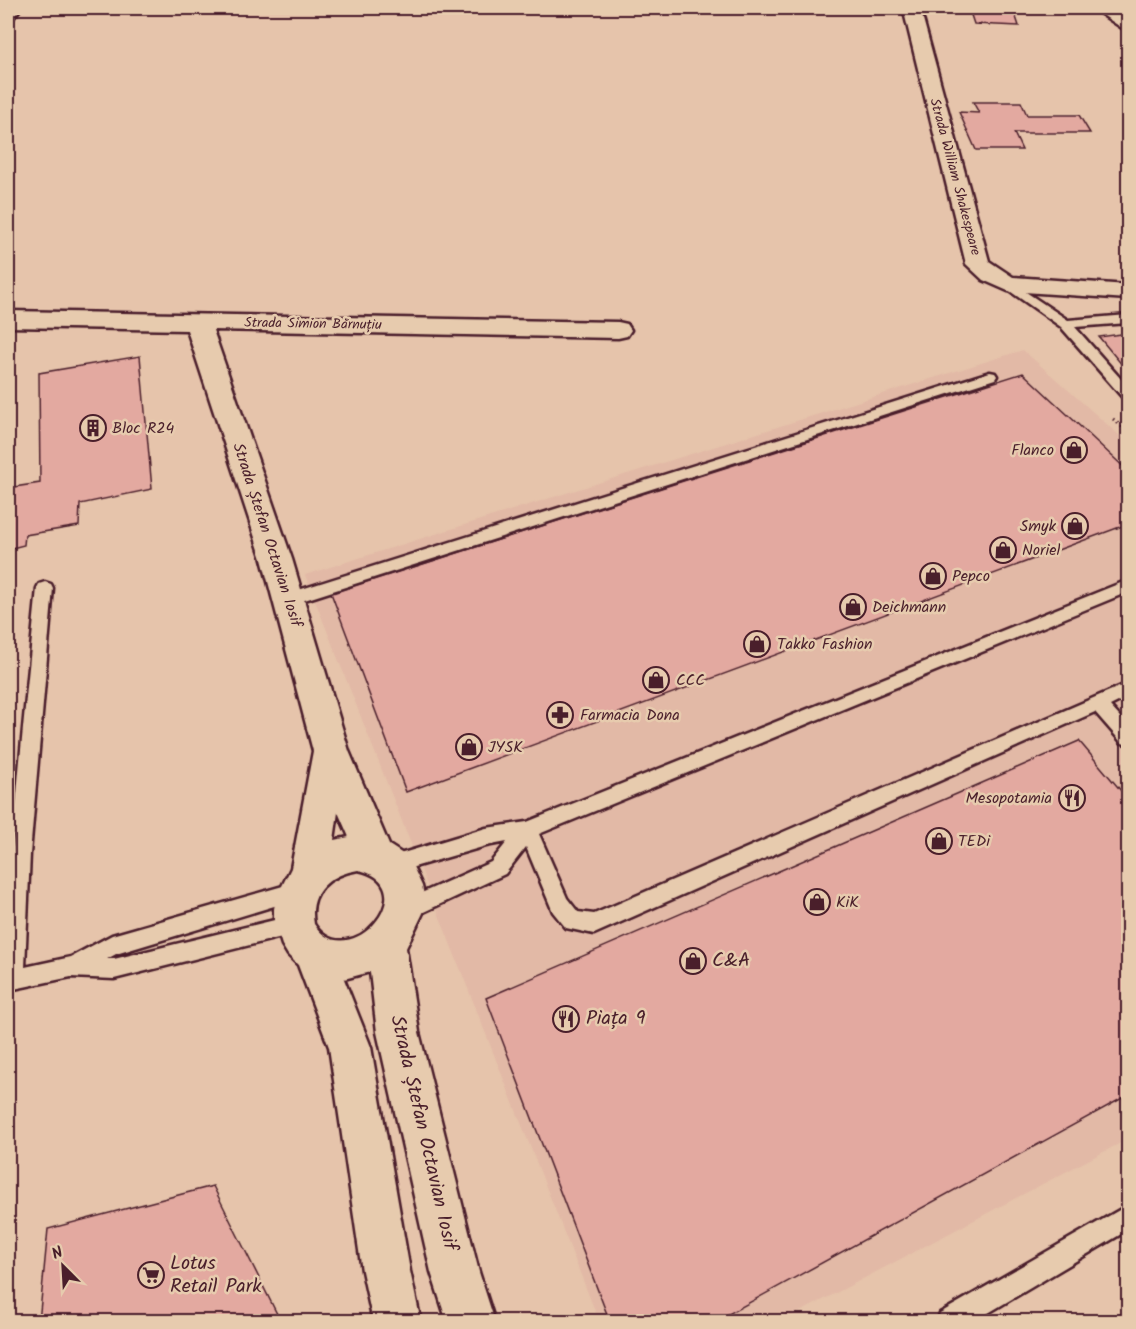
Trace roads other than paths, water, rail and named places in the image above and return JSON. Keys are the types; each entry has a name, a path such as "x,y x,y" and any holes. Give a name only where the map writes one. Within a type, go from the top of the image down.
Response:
{"street":[{"name":"Strada William Shakespeare","path":"911,8 978,264 991,275 1008,284 1128,292"},
{"path":"1101,8 1128,24"},
{"path":"1123,8 1128,19"},
{"name":"Strada Simion Bărnuțiu","path":"8,319 618,330"},
{"name":"Strada Ștefan Octavian Iosif","path":"196,321 289,599 331,751 382,861 400,877 405,893 395,927 398,1032 455,1272 471,1322"},
{"name":"Strada Ștefan Octavian Iosif","path":"304,911 331,751"},
{"path":"382,861 358,853 340,856 323,863 304,911 350,1047 386,1271 397,1322"},
{"path":"304,911 332,959 351,959 369,954 395,927"}],"lane":[{"path":"8,19 17,8"},
{"path":"1008,284 1065,324 1128,395"},
{"path":"1065,324 1128,319"},
{"path":"289,599 990,376"},
{"path":"382,861 486,837 528,830 1128,586"},
{"path":"45,588 21,854 14,979 71,968 114,969 304,911"},
{"path":"528,830 560,905 573,921 594,924 1128,690"},
{"path":"1098,704 1128,738"},
{"path":"395,927 498,868 528,830"},
{"path":"71,968 112,945 304,911"},
{"path":"949,1322 1128,1217"}],"place":[{"name":"Bloc R24","path":"93,428"},
{"name":"Flanco","path":"1074,450"},
{"name":"Smyk","path":"1075,526"},
{"name":"Noriel","path":"1003,550"},
{"name":"Pepco","path":"933,576"},
{"name":"Deichmann","path":"853,607"},
{"name":"Takko Fashion","path":"757,644"},
{"name":"CCC","path":"656,680"},
{"name":"Farmacia Dona","path":"560,715"},
{"name":"JYSK","path":"469,747"},
{"name":"Mesopotamia","path":"1072,798"},
{"name":"TEDi","path":"939,841"},
{"name":"KiK","path":"817,902"},
{"name":"C&A","path":"693,961"},
{"name":"Piața 9","path":"566,1019"},
{"name":"Lotus Retail Park","path":"151,1275"}]}
